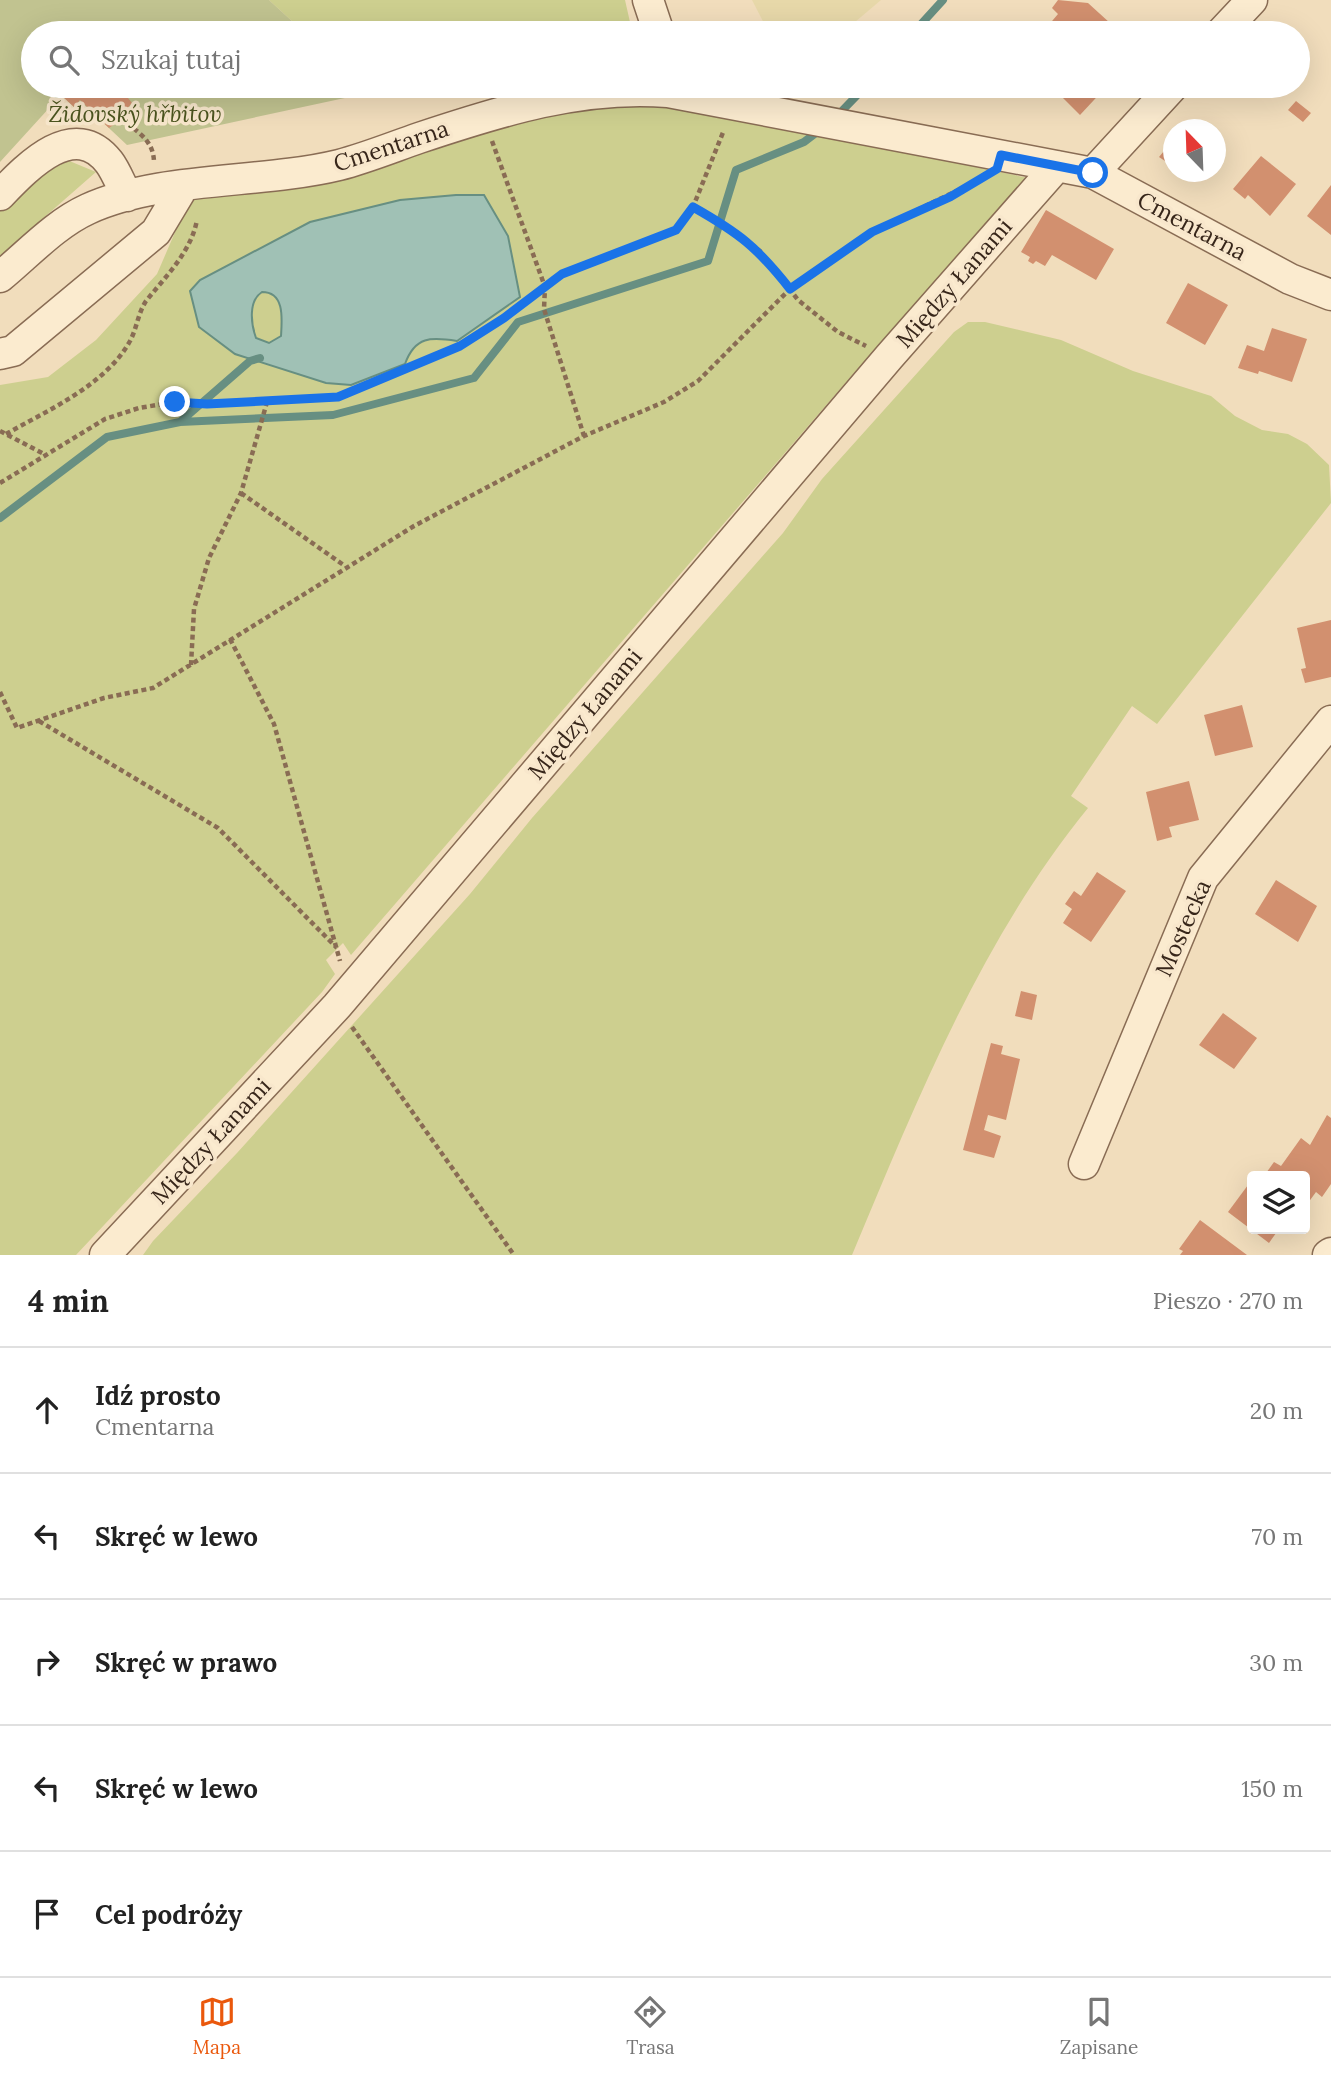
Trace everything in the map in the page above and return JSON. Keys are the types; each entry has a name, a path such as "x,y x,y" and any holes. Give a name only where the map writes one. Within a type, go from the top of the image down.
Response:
{"street":[{"path":"648,0 655,21"},
{"path":"1232,21 1252,0"},
{"name":"Cmentarna","path":"0,277 68,220 89,209 127,196 340,165 490,135 576,98"},
{"name":"Cmentarna","path":"713,98 844,128 1093,173 1290,279 1331,295"},
{"path":"1093,173 1162,98"},
{"path":"0,195 53,149 81,143 95,148 109,162 127,196"},
{"name":"Między Łanami","path":"105,1255 343,999 889,357 1057,166"},
{"path":"0,355 13,351 156,232 183,187"},
{"name":"Mostecka","path":"1084,1164 1203,878 1331,721"}],"path":[{"path":"127,122 148,140 154,153"},
{"path":"0,483 105,419 139,408 175,402 207,404 338,397 460,346 562,274 676,230 693,207 726,125"},
{"path":"490,135 545,287 544,309 584,436"},
{"path":"0,692 17,729 104,698 153,688 345,566 584,436 664,402 698,381 790,289 872,232 950,197 997,169 1001,155"},
{"path":"693,207 724,224 760,251 790,289 838,331 889,357"},
{"path":"6,434 63,402 111,366 130,341 143,306 194,240 197,216"},
{"path":"191,666 194,609 209,558 241,493 267,402"},
{"path":"0,431 44,454"},
{"path":"241,493 345,566"},
{"path":"230,639 274,724 337,948 343,999 514,1255"},
{"path":"39,720 218,828 337,948"}],"shaded area":[{"path":"752,0 881,0 856,21 763,21"}],"green space":[{"path":"0,0 269,0 292,21 21,21 21,98 58,98 0,162"},
{"path":"269,0 625,0 630,21 292,21"},
{"name":"Židovský hřbitov","path":"64,98 345,98 127,145 80,101 74,107"},
{"path":"654,99 1033,179 854,373 351,955 343,943 326,960 335,974 322,992 76,1255 0,1255 0,385 48,377 96,340 157,274 192,193 514,117"},
{"path":"67,160 96,172 0,256 0,211 49,166"},
{"path":"968,322 985,322 1061,340 1133,371 1211,396 1235,416 1262,430 1288,434 1307,444 1329,465 1331,503 1157,724 1132,706 1071,796 1088,808 1050,859 983,966 927,1080 852,1255 143,1255 470,894 532,818 783,533 822,479 954,332"}],"water":[{"path":"484,195 508,236 520,297 457,341 425,340 414,348 405,364 351,385 326,383 235,354 199,327 190,291 200,280 310,222 400,200","holes":["262,292 269,293 278,301 282,322 281,336 269,343 256,338 252,313 254,301 258,296"]}],"building":[{"path":"1058,0 1088,3 1108,21 1052,21 1058,14 1052,8"},
{"path":"64,98 128,98 132,103 125,111 128,114 109,128 80,100 74,107"},
{"path":"1063,98 1096,98 1080,115"},
{"path":"1296,101 1311,113 1303,122 1288,110"},
{"path":"1261,156 1296,184 1270,216 1248,195 1245,199 1233,189"},
{"path":"1331,185 1331,235 1307,216"},
{"path":"1046,210 1114,249 1096,280 1052,255 1045,266 1036,261 1033,264 1028,261 1030,257 1021,252"},
{"path":"1188,283 1228,305 1205,345 1166,323"},
{"path":"1272,328 1307,339 1292,382 1259,371 1258,374 1238,368 1247,345 1264,351"},
{"path":"1331,620 1331,677 1305,683 1301,669 1306,668 1297,628"},
{"path":"1242,705 1253,747 1215,756 1204,715"},
{"path":"1189,781 1199,820 1169,827 1172,837 1157,841 1146,792"},
{"path":"1097,872 1126,891 1091,942 1063,923 1072,909 1065,904 1074,891 1081,896"},
{"path":"1276,880 1317,906 1298,942 1255,914"},
{"path":"1021,991 1037,995 1032,1020 1015,1016"},
{"path":"1223,1013 1257,1038 1234,1069 1199,1045"},
{"path":"991,1043 1003,1046 1001,1054 1020,1059 1006,1120 988,1115 984,1130 1001,1136 994,1158 963,1150"},
{"path":"1327,1115 1331,1118 1331,1184 1322,1197 1316,1192 1310,1200 1310,1171 1268,1171 1274,1162 1281,1166 1301,1138 1310,1145"},
{"path":"1247,1186 1247,1226 1228,1212"},
{"path":"1200,1220 1247,1255 1180,1255 1183,1251 1179,1249"},
{"path":"1257,1234 1275,1234 1269,1243"}],"waterway":[{"path":"924,21 943,0"},
{"path":"837,116 854,98"},
{"path":"180,422 333,415 474,378 518,322 708,261 736,170 804,142 821,129"},
{"path":"0,518 107,437 180,422 250,361 260,358"}],"route":[{"path":"175,402 207,404 338,397 460,346 504,318 562,274 676,230 693,207 724,224 760,251 790,289 872,232 950,197 997,169 1001,155 1093,173"}]}
